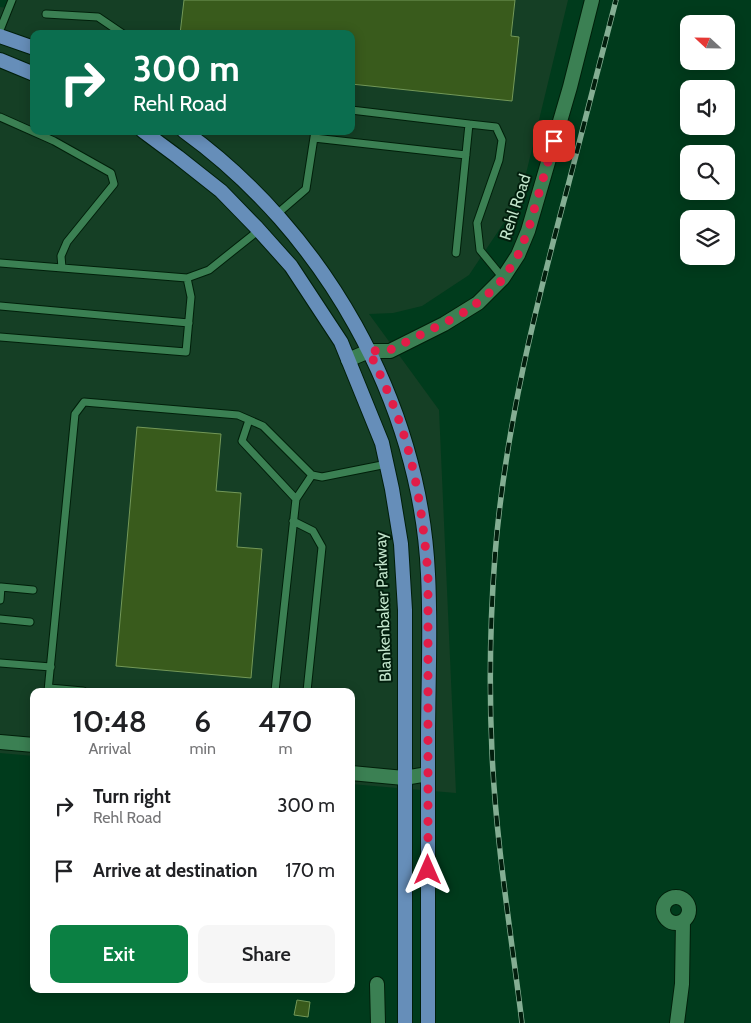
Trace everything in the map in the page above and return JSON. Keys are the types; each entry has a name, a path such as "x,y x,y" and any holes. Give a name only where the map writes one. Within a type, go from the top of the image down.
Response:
{"main road":[{"path":"0,36 30,47"},
{"path":"0,60 30,72"},
{"name":"Blankenbaker Parkway","path":"149,135 221,191 291,266 340,342 382,443 401,544 404,610 405,1023"},
{"path":"189,135 231,168 277,214 306,248 369,351 398,416 416,486 428,573 428,1023"}],"street":[{"name":"Rehl Road","path":"348,360 369,351 390,350 460,315 484,298 504,278 518,255 528,231 570,86 592,0"},
{"path":"0,742 30,744"},
{"path":"355,773 404,778 428,774"},
{"path":"677,1023 682,984 683,921"},
{"path":"377,984 378,1023"}],"lane":[{"path":"0,30 12,0"},
{"path":"46,14 98,16 117,30"},
{"path":"355,110 496,126 502,140 499,160 476,223 480,250 504,278"},
{"path":"0,116 30,130"},
{"path":"456,252 470,124"},
{"path":"41,135 111,174 114,184 67,242 61,256 62,268"},
{"path":"277,214 306,189 314,135"},
{"path":"321,135 466,155"},
{"path":"0,263 187,278 209,270 259,230"},
{"path":"0,337 186,352 191,297 187,278"},
{"path":"0,306 189,323"},
{"path":"48,688 75,414 84,402 238,415 263,426 312,475 322,477 387,464"},
{"path":"249,420 242,441 296,499"},
{"path":"275,688 296,499 312,475"},
{"path":"293,521 313,531 322,547 307,688"},
{"path":"0,600 1,587 32,590"},
{"path":"0,620 30,622"},
{"path":"0,663 51,667"}],"shaded area":[{"path":"8,0 568,0 523,186 507,218 469,275 422,306 393,313 369,314 439,410 456,793 355,784 355,688 30,688 30,756 0,753 0,7 7,8"}],"building":[{"path":"184,0 515,0 511,36 519,37 512,101 355,84 355,30 180,30"},
{"path":"137,427 221,434 216,491 241,493 237,547 262,549 251,678 116,666"},
{"path":"297,1000 310,1002 308,1017 294,1015"}],"railway":[{"path":"522,1023 500,854 492,753 490,654 495,555 506,460 523,367 545,274 616,0"}],"route":[{"path":"428,870 428,573 422,521 408,451 398,416 369,351 390,350 460,315 484,298 504,278 518,255 528,231 554,141"}]}
